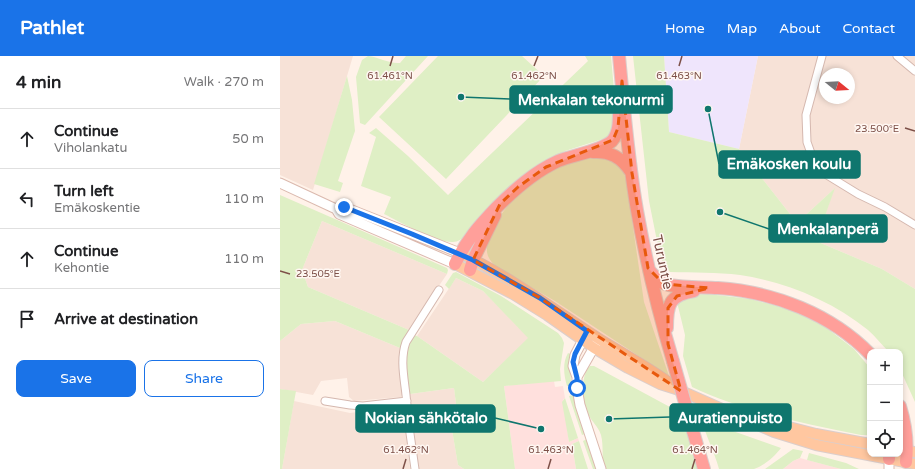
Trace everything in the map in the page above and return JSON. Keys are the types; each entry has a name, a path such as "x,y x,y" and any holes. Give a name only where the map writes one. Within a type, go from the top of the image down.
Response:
{"highway":[{"name":"Turuntie","path":"620,56 632,174 648,268 672,361 704,469"},
{"path":"458,258 474,231 518,187 546,167 570,157 586,153 608,144 613,140 619,124 622,81"},
{"path":"586,153 599,152 612,154 623,161 632,174"},
{"path":"472,265 500,204"},
{"path":"648,268 655,278 664,284 681,287 737,290 757,294 794,305 813,313 837,327 867,351"},
{"path":"668,344 667,314 668,308 673,300 682,294 709,288"},
{"path":"903,417 908,458"}],"main road":[{"path":"280,184 336,209 341,207 347,208 472,265 547,315 596,343 628,368 660,384 679,390 774,432 816,445 889,461 908,458"},
{"path":"585,336 575,354 573,362 577,378 580,405 600,469"},
{"path":"577,378 596,343"},
{"path":"726,411 816,434 867,443"}],"street":[{"path":"822,56 806,115 807,142 812,156 827,175 858,194 885,207 915,225"},
{"path":"897,56 915,71"},
{"path":"415,469 403,356 406,342 439,290"},
{"path":"325,401 363,406 407,401"}],"highlighted area":[{"path":"622,81 632,173 648,268 664,284 709,288 677,296 668,308 668,344 681,391 540,298 473,260 500,204 518,187 546,167 613,140 618,128"}],"shaded area":[{"path":"280,56 353,56 313,190 280,175"},
{"path":"664,56 758,56 739,149 669,132"},
{"path":"758,56 915,56 915,289 882,269 816,241 834,189 797,223 739,149"},
{"path":"322,221 447,274 409,330 308,287 302,270"},
{"path":"456,278 483,291 529,338 483,382 417,336"},
{"path":"335,321 400,348 401,397 354,401 349,397 347,378 321,381 313,395 280,389 280,341 301,324"},
{"path":"554,381 555,387 563,386 565,398 563,400 569,442 578,438 579,441 572,444 576,469 515,469 504,386"},
{"path":"454,388 456,404 451,424 458,465 464,469 418,469 410,394"},
{"path":"294,401 350,413 400,406 403,408 410,469 282,469"},
{"path":"800,458 841,469 783,469 793,461"}],"green space":[{"path":"368,56 400,63 406,56 428,56 365,125 360,123 356,77 362,60"},
{"path":"438,56 522,56 544,76 446,179 379,117"},
{"path":"585,56 611,56 617,125 606,138 565,151 535,167 515,182 460,240 453,242 438,239 384,214 391,197 361,186 376,137 369,133 376,128 408,156 448,195 588,61"},
{"path":"633,56 664,56 669,132 739,149 797,223 835,188 816,241 882,269 915,289 915,402 903,376 903,349 886,349 868,330 839,310 824,302 808,294 774,282 757,278 723,273 670,272 663,263 659,251 649,201"},
{"path":"347,76 352,100 355,131 338,181 343,183 340,192 314,184"},
{"path":"595,156 607,156 623,170 626,180 644,302 669,376 555,301 498,268 492,263 488,256 487,246 490,235 496,223 513,200 523,190 541,176 560,166"},
{"path":"280,195 447,268 447,274 322,221 302,270 308,287 409,330 400,348 335,321 301,324 280,341"},
{"path":"456,272 501,296 558,333 564,343 560,369 561,381 504,386 515,469 464,469 458,465 451,424 456,404 454,388 410,394 406,356 407,349 413,335 417,336 483,382 528,338 483,291 456,278 449,289 445,285 453,273"},
{"path":"708,294 750,299 777,306 798,313 824,326 854,349 867,364 867,435 861,435 775,416 712,396 692,387 683,356 685,335 677,302 690,295"},
{"path":"568,353 570,354 571,385 567,386 564,370"},
{"path":"590,366 594,366 681,413 698,469 605,469 601,435 588,414 583,397 583,382"},
{"path":"280,389 296,391 282,469 280,469"},
{"path":"573,395 585,434 582,435 569,396"},
{"path":"565,398 578,438 569,442 562,402"},
{"path":"700,415 730,430 781,448 762,466 754,469 719,469"},
{"path":"587,439 596,469 593,469 583,441"},
{"path":"579,441 588,469 576,469 572,444"},
{"path":"793,449 803,451 800,458 793,461 783,469 765,469"},
{"path":"809,453 846,463 859,469 841,469 807,460"}],"place":[{"name":"Menkalan tekonurmi","path":"461,97"},
{"name":"Emäkosken koulu","path":"708,109"},
{"name":"Menkalanperä","path":"720,212"},
{"name":"Auratienpuisto","path":"609,419"},
{"name":"Nokian sähkötalo","path":"541,429"}],"route":[{"path":"344,207 460,253 540,298 587,331 575,354 573,362 577,378 577,388"}]}
